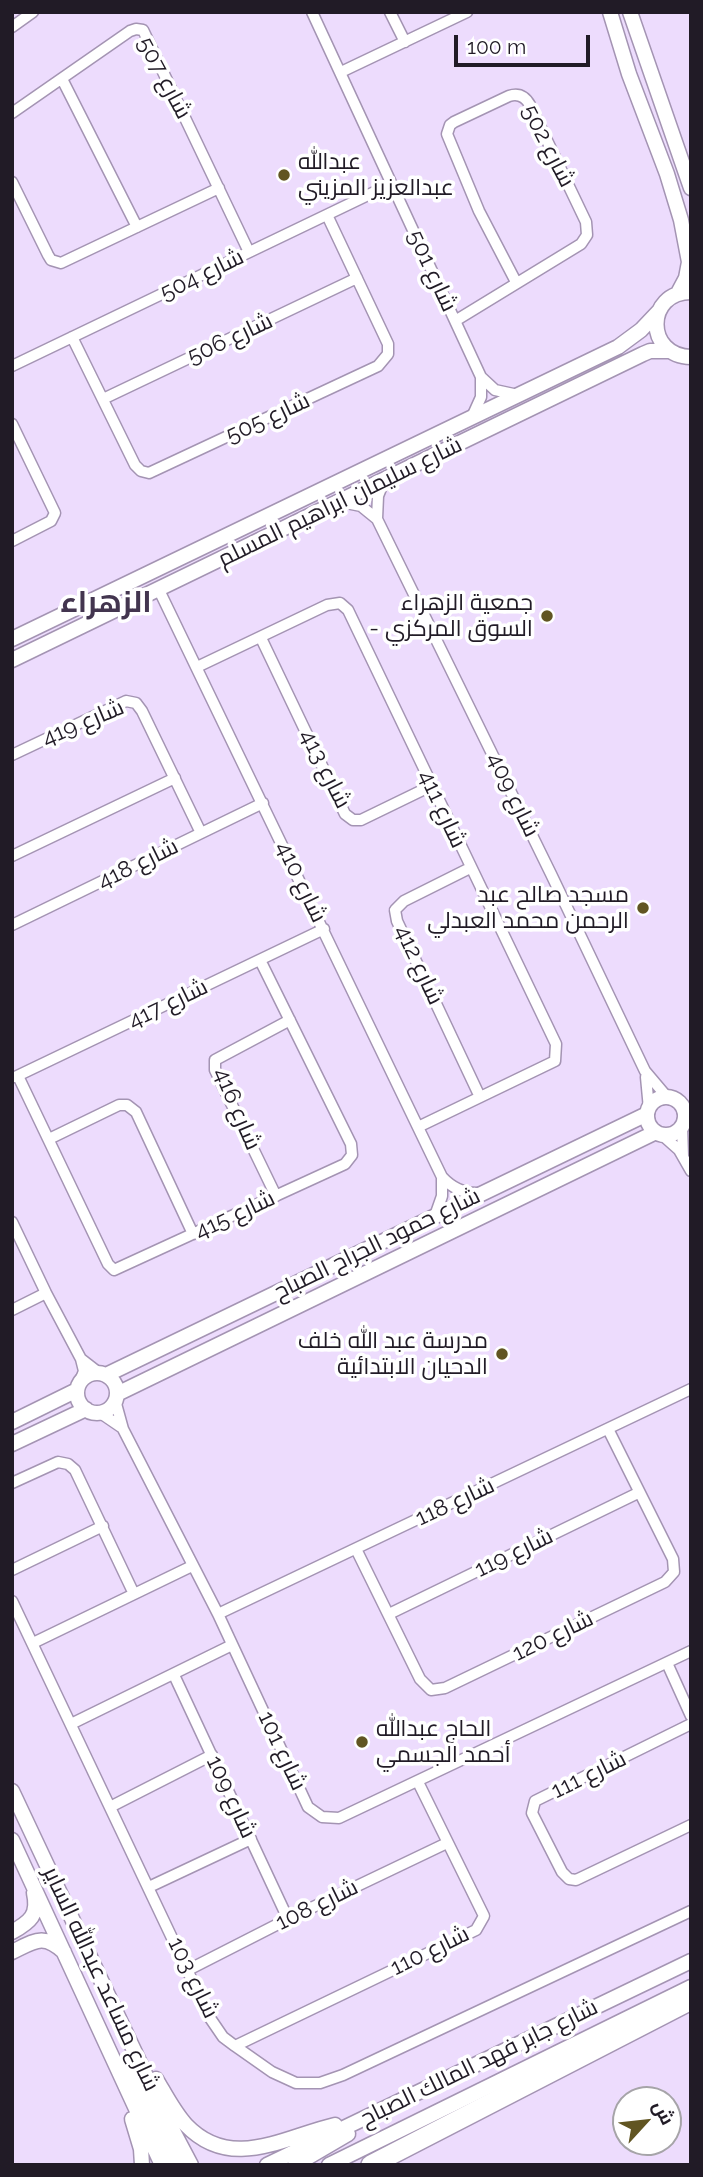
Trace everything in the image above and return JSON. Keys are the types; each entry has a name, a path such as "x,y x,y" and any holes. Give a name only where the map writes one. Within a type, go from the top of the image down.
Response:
{"highway":[{"path":"371,2165 691,2000"}],"street":[{"path":"12,27 33,12"},
{"name":"شارع 501","path":"312,12 481,377"},
{"path":"390,12 405,42"},
{"path":"341,72 467,12"},
{"path":"610,12 617,15 624,12"},
{"path":"610,12 681,220 689,262 685,293"},
{"path":"630,12 691,188"},
{"name":"شارع 507","path":"12,113 133,30 143,30 249,252"},
{"path":"62,79 137,227"},
{"name":"شارع 502","path":"455,321 581,244 588,232 586,222 530,105 525,98 517,95 509,96 454,121 447,134 479,211 516,282"},
{"path":"12,182 54,262 67,262 219,188"},
{"name":"شارع 504","path":"12,366 391,184"},
{"name":"شارع 505","path":"72,337 135,465 141,471 153,472 354,377 382,363 388,349 386,339 327,215"},
{"name":"شارع 506","path":"103,399 357,278"},
{"name":"شارع سليمان ابراهيم المسلم","path":"12,639 618,348 641,330 670,297 685,293"},
{"path":"659,311 656,321 661,342 683,357"},
{"name":"شارع سليمان ابراهيم المسلم","path":"12,660 643,354 650,351 683,357"},
{"path":"481,377 495,390 517,395"},
{"path":"471,418 481,397 481,377"},
{"path":"12,424 16,440 53,507 55,516 48,523 12,541"},
{"path":"377,519 377,504 384,481"},
{"path":"341,502 361,506 377,519"},
{"name":"شارع 409","path":"377,519 645,1071 649,1091 648,1111"},
{"name":"شارع 410","path":"158,588 442,1177"},
{"name":"شارع 411","path":"197,667 327,605 340,603 348,610 556,1044 555,1061 418,1127"},
{"name":"شارع 413","path":"261,638 345,814 354,820 361,820 431,786"},
{"name":"شارع 419","path":"12,755 126,701 135,702 142,711 201,834"},
{"path":"12,856 175,778"},
{"name":"شارع 418","path":"12,925 263,803"},
{"name":"شارع 412","path":"470,868 404,901 395,910 397,921 481,1097"},
{"name":"شارع 417","path":"15,1077 324,929"},
{"name":"شارع 415","path":"15,1077 49,1139 108,1264 114,1270 345,1164 352,1155 351,1144 260,960"},
{"name":"شارع 416","path":"276,1196 215,1070 215,1060 290,1020"},
{"name":"شارع 409","path":"645,1071 671,1098"},
{"path":"691,1093 654,1101 648,1111 649,1124 683,1156 691,1171"},
{"path":"671,1098 681,1104 685,1112 683,1156"},
{"path":"49,1139 119,1105 127,1105 136,1112 194,1234"},
{"name":"شارع حمود الجراح الصباح","path":"103,1374 377,1245 648,1111"},
{"path":"658,1133 673,1133 686,1121"},
{"name":"شارع حمود الجراح الصباح","path":"116,1397 188,1359 658,1133"},
{"path":"442,1177 457,1189 481,1193"},
{"path":"435,1216 442,1196 442,1177"},
{"path":"12,1222 81,1359 84,1371 78,1387 79,1401 92,1410"},
{"path":"377,1245 378,1256 386,1263"},
{"path":"12,1310 46,1293"},
{"path":"180,1340 188,1359"},
{"path":"12,1444 92,1410 106,1410 116,1397 114,1383 81,1359"},
{"path":"12,1422 78,1387 91,1374 103,1374"},
{"name":"شارع 118","path":"218,1614 690,1390"},
{"name":"شارع 101","path":"116,1397 123,1429 218,1614 309,1807 322,1816 339,1818 691,1651"},
{"name":"شارع 101","path":"92,1410 123,1429"},
{"name":"شارع 120","path":"356,1549 420,1679 431,1690 445,1688 665,1582 674,1572 673,1559 608,1429"},
{"path":"12,1483 58,1462 68,1464 75,1470 134,1594"},
{"name":"شارع 119","path":"389,1614 638,1493"},
{"path":"12,1570 103,1526"},
{"path":"33,1643 192,1566"},
{"name":"شارع 103","path":"12,1601 211,2018 223,2036 235,2046 272,2072 296,2083 320,2083 379,2059 691,1911"},
{"path":"71,1724 232,1645"},
{"path":"667,1663 691,1716"},
{"name":"شارع 109","path":"174,1675 288,1919"},
{"name":"شارع 111","path":"691,1724 536,1801 532,1813 562,1872 569,1879 576,1880 691,1825"},
{"path":"110,1807 212,1755"},
{"name":"شارع 110","path":"235,2046 476,1930 484,1916 418,1782"},
{"name":"شارع مساعد عبدالله الساير","path":"12,1791 158,2102 191,2165"},
{"path":"149,1887 251,1839"},
{"name":"شارع مساعد عبدالله الساير","path":"12,1840 162,2165"},
{"name":"شارع 108","path":"188,1970 447,1843"},
{"path":"15,1950 17,1940 12,1933 29,1922 35,1913 31,1878"},
{"path":"15,1950 37,1940 47,1940 66,1954"},
{"name":"شارع جابر فهد المالك الصباح","path":"267,2165 691,1961"},
{"name":"شارع جابر فهد المالك الصباح","path":"329,2165 691,1987"},
{"path":"127,2032 185,2123 209,2142 238,2150 253,2149 366,2118"},
{"path":"104,2038 130,2076 176,2165"},
{"path":"125,2087 141,2149 142,2165"},
{"path":"295,2165 334,2144 366,2118"}],"place":[{"name":"عبدالله عبدالعزيز المزيني","path":"284,175"},
{"name":"جمعية الزهراء - السوق المركزي","path":"547,616"},
{"name":"مسجد صالح عبد الرحمن محمد العبدلي","path":"643,908"},
{"name":"مدرسة عبد الله خلف الدحيان الابتدائية","path":"502,1354"},
{"name":"الحاج عبدالله أحمد الجسمي","path":"362,1742"}],"district":[{"name":"الزهراء","path":"106,603"}]}
